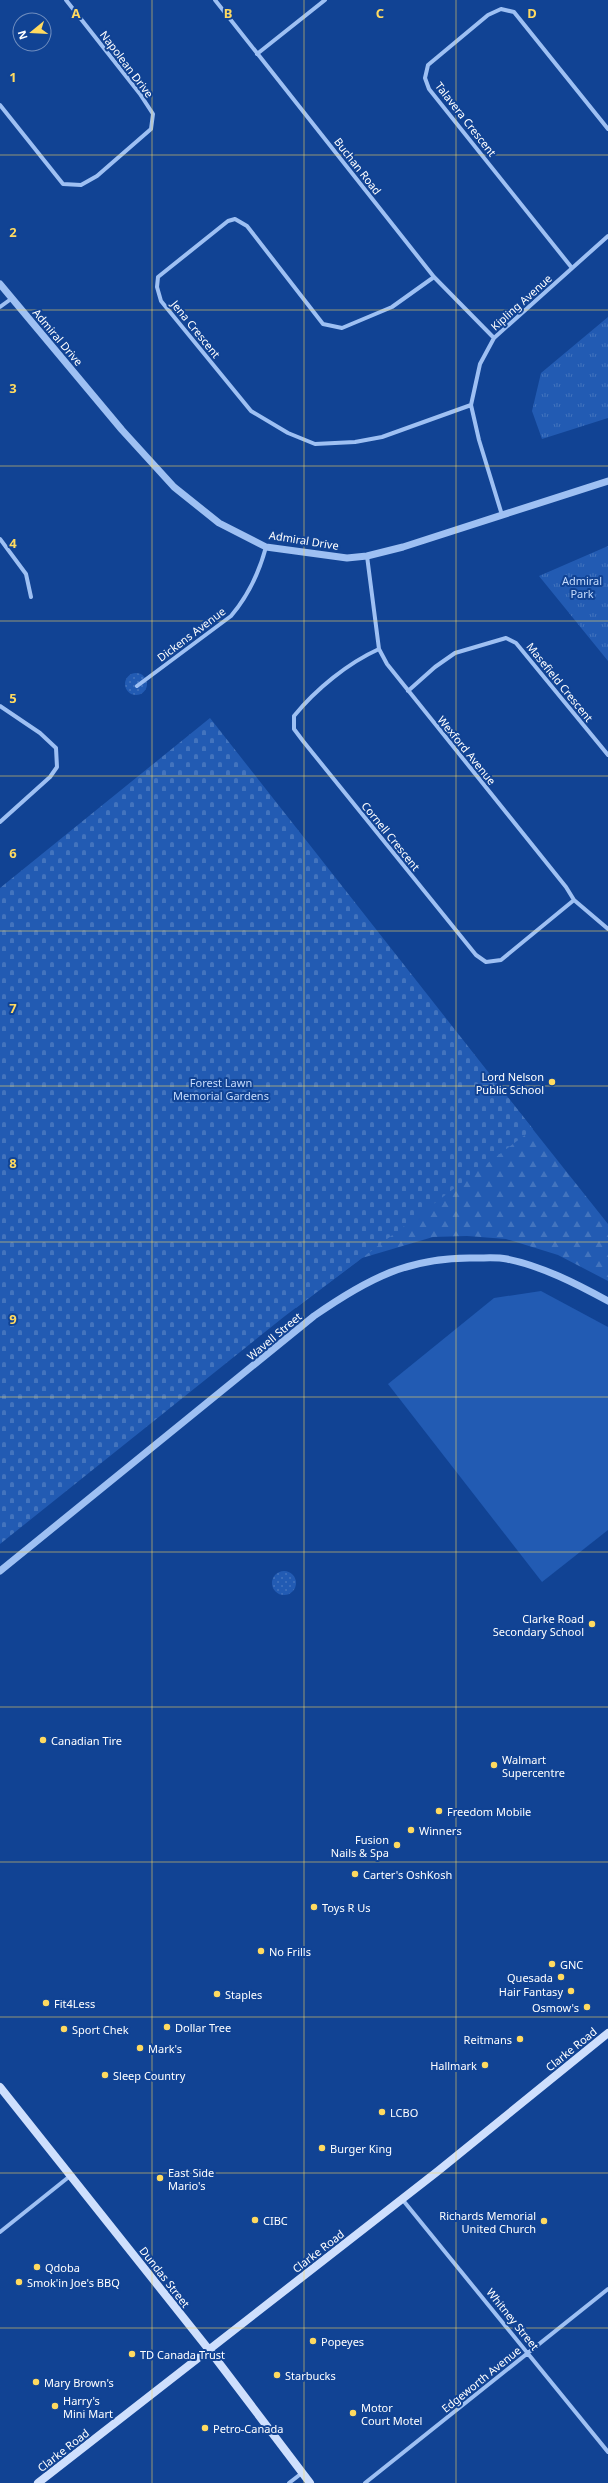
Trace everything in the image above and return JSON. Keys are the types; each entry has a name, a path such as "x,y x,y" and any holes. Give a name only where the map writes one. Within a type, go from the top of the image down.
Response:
{"main road":[{"name":"Clarke Road","path":"38,2483 210,2351 608,2033"},
{"name":"Dundas Street","path":"0,2087 210,2351 310,2483"}],"street":[{"name":"Napolean Drive","path":"0,105 63,184 80,185 97,176 150,128 152,114 140,94 66,0"},
{"name":"Buchan Road","path":"215,0 434,277 494,338"},
{"path":"257,54 325,0"},
{"name":"Talavera Crescent","path":"572,268 429,89 425,78 428,65 488,15 501,9 514,12 608,129"},
{"name":"Jena Crescent","path":"434,277 385,310 342,328 323,324 247,226 235,219 228,221 158,277 157,287 161,301 251,411 288,433 315,444 355,442 382,437 471,405"},
{"name":"Kipling Avenue","path":"502,515 479,440 471,405 480,364 494,338 608,236"},
{"name":"Admiral Drive","path":"0,284 122,430 174,487 219,523 266,547 347,558 367,556 403,547 608,480"},
{"path":"0,308 12,299"},
{"path":"0,540 26,574 31,597"},
{"name":"Dickens Avenue","path":"137,686 231,616 244,602 260,572 266,547"},
{"name":"Wexford Avenue","path":"367,556 380,649 408,691 566,887 574,900 608,929"},
{"name":"Masefield Crescent","path":"408,691 435,667 456,653 506,638 516,643 608,755"},
{"name":"Cornell Crescent","path":"380,649 361,657 303,704 294,716 294,729 303,741 476,955 486,962 501,960 574,900"},
{"path":"0,706 40,733 56,748 57,767 50,777 0,822"},
{"name":"Wavell Street","path":"0,1571 314,1316 352,1290 388,1272 419,1262 458,1257 506,1259 547,1272 608,1301"},
{"path":"0,2232 70,2176"},
{"name":"Whitney Street","path":"402,2199 608,2452"},
{"name":"Edgeworth Avenue","path":"365,2483 608,2289"},
{"path":"289,2483 302,2473"}],"green space":[{"path":"608,317 608,418 542,439 532,411 541,373"},
{"name":"Admiral Park","path":"608,546 608,661 539,576"},
{"path":"132,673 140,673 147,680 147,688 140,695 132,695 125,688 125,680"},
{"name":"Forest Lawn Memorial Gardens","path":"210,718 533,1129 285,1316 0,1544 0,888"},
{"path":"451,1026 608,1224 608,1281 558,1255 506,1239 467,1236 433,1237 362,1258 296,1308 271,1276"},
{"path":"541,1291 608,1327 608,1530 542,1582 388,1384 494,1298"},
{"path":"284,1571 293,1574 296,1583 293,1592 284,1595 275,1592 272,1583 275,1574"}],"place":[{"name":"Lord Nelson Public School","path":"552,1082"},
{"name":"Clarke Road Secondary School","path":"592,1624"},
{"name":"Canadian Tire","path":"43,1740"},
{"name":"Walmart Supercentre","path":"494,1765"},
{"name":"Freedom Mobile","path":"439,1811"},
{"name":"Winners","path":"411,1830"},
{"name":"Fusion Nails & Spa","path":"397,1845"},
{"name":"Carter's OshKosh","path":"355,1874"},
{"name":"Toys R Us","path":"314,1907"},
{"name":"No Frills","path":"261,1951"},
{"name":"GNC","path":"552,1964"},
{"name":"Quesada","path":"561,1977"},
{"name":"Hair Fantasy","path":"571,1991"},
{"name":"Staples","path":"217,1994"},
{"name":"Fit4Less","path":"46,2003"},
{"name":"Osmow's","path":"587,2007"},
{"name":"Dollar Tree","path":"167,2027"},
{"name":"Sport Chek","path":"64,2029"},
{"name":"Reitmans","path":"520,2039"},
{"name":"Mark's","path":"140,2048"},
{"name":"Hallmark","path":"485,2065"},
{"name":"Sleep Country","path":"105,2075"},
{"name":"LCBO","path":"382,2112"},
{"name":"Burger King","path":"322,2148"},
{"name":"East Side Mario's","path":"160,2178"},
{"name":"CIBC","path":"255,2220"},
{"name":"Richards Memorial United Church","path":"544,2221"},
{"name":"Qdoba","path":"37,2267"},
{"name":"Smok'in Joe's BBQ","path":"19,2282"},
{"name":"Popeyes","path":"313,2341"},
{"name":"TD Canada Trust","path":"132,2354"},
{"name":"Starbucks","path":"277,2375"},
{"name":"Mary Brown's","path":"36,2382"},
{"name":"Harry's Mini Mart","path":"55,2406"},
{"name":"Motor Court Motel","path":"353,2413"},
{"name":"Petro-Canada","path":"205,2428"}]}
